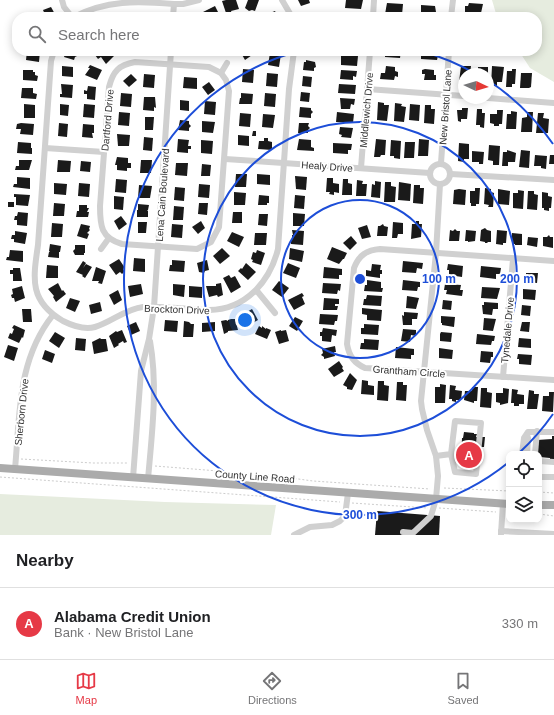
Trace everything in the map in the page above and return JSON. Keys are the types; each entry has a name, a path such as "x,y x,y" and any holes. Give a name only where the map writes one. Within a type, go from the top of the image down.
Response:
{"main road":[{"name":"County Line Road","path":"0,468 506,504"},
{"path":"542,505 554,506"}],"street":[{"path":"62,0 64,6 69,12"},
{"path":"83,12 96,5 119,0 174,4 183,4 199,0"},
{"path":"282,0 289,12"},
{"path":"373,12 374,0"},
{"path":"451,12 452,0"},
{"path":"173,12 174,4"},
{"name":"Brockton Drive","path":"52,56 38,245 34,270 35,285 39,298 45,308 68,324 81,328 93,327 105,323 142,307 215,310 234,305 257,291 269,274 275,261 278,249 289,88 293,56"},
{"name":"Lena Cain Boulevard","path":"133,478 141,371 149,339 154,307 171,56"},
{"name":"Middlewich Drive","path":"361,168 370,56"},
{"name":"New Bristol Lane","path":"440,163 449,56"},
{"name":"Dartford Drive","path":"109,238 103,228 100,215 109,87 111,78 115,72 122,66 135,62 209,67 221,73"},
{"path":"101,249 109,238 112,241 122,244 197,249 211,242 220,227 229,91 226,80 221,73 227,63"},
{"path":"367,89 458,96"},
{"path":"494,98 554,102"},
{"path":"46,148 104,152"},
{"name":"Healy Drive","path":"224,159 430,174"},
{"path":"440,163 448,167 451,174 447,181 440,184 433,181 430,174 433,166 440,163"},
{"path":"451,174 554,180"},
{"path":"403,532 413,533 431,516 436,499 438,476 436,456 427,430 421,401 436,253 440,184"},
{"name":"Grantham Circle","path":"554,261 380,249 371,250 364,253 357,261 354,268 348,344 349,353 353,360 365,368 554,380"},
{"name":"Tynedale Drive","path":"503,377 513,259"},
{"path":"257,291 275,313"},
{"name":"Sherborn Drive","path":"15,469 22,386 26,366 34,344 53,315"},
{"name":"Lena Cain Boulevard","path":"148,479 154,394 152,356 149,339"},
{"path":"455,421 481,423 476,474 455,472 451,454 455,421"},
{"path":"522,451 524,438 530,431 554,432"},
{"path":"535,451 537,431"},
{"path":"527,435 527,451"},
{"path":"436,456 451,454"},
{"path":"542,461 554,462"},
{"path":"542,477 554,478"},
{"path":"294,535 310,527 332,525 340,521 345,516 348,493"},
{"path":"506,504 503,512 501,533 554,534"}],"path":[{"path":"16,458 134,464"},
{"path":"149,466 269,475 313,481 437,489 506,490"},
{"path":"0,477 347,503 503,512"},
{"path":"542,492 554,493"},
{"path":"542,514 554,516"}],"shaded area":[{"path":"492,0 554,0 554,82 530,68 522,56 542,56 542,12 496,12"},
{"path":"0,494 165,502 276,505 271,535 0,535"}],"building":[{"path":"236,0 239,9 231,12 226,12 222,1"},
{"path":"248,0 259,0 255,11 249,11 245,8"},
{"path":"298,0 309,0 310,3 301,6"},
{"path":"346,0 363,0 361,9 345,8"},
{"path":"387,3 403,4 402,12 385,12"},
{"path":"469,3 483,4 481,12 465,12 465,6 468,6"},
{"path":"421,5 435,6 436,12 421,12"},
{"path":"215,6 218,12 203,12"},
{"path":"51,7 54,12 44,12 43,10"},
{"path":"26,56 40,56 39,62 26,60"},
{"path":"64,56 77,56 74,60"},
{"path":"96,56 114,56 106,64 101,57 98,59"},
{"path":"243,56 251,56 245,60"},
{"path":"270,56 281,56 279,67 268,65"},
{"path":"341,56 358,56 357,66 341,65"},
{"path":"385,56 400,56 400,58"},
{"path":"421,56 438,56 437,60 421,59"},
{"path":"306,60 315,62 316,67 314,68 314,71 303,70 304,62 306,62"},
{"path":"90,65 102,70 97,80 85,75 90,68 88,68"},
{"path":"62,66 73,67 73,77 62,76"},
{"path":"386,66 395,67 395,71 398,72 398,77 395,76 394,80 380,79 381,73 385,73"},
{"path":"461,66 471,66 471,68 461,68"},
{"path":"492,66 504,67 502,82 497,82 497,86 494,86 494,68 492,68"},
{"path":"243,69 254,70 253,83 242,82"},
{"path":"512,69 516,69 515,84 512,84 512,87 506,87 507,71 512,71"},
{"path":"23,70 33,70 35,75 38,76 37,81 23,80"},
{"path":"341,70 357,71 356,77 353,76 353,80 340,79"},
{"path":"422,70 434,70 436,80 424,80 425,74 422,74"},
{"path":"267,73 278,74 277,87 266,86"},
{"path":"521,73 532,73 531,87 520,88"},
{"path":"131,74 137,80 129,87 123,81"},
{"path":"144,74 155,75 154,88 143,87"},
{"path":"303,76 312,77 311,87 302,86"},
{"path":"184,77 197,78 197,89 183,88"},
{"path":"209,82 215,90 208,95 202,87"},
{"path":"61,84 73,85 72,98 60,97 60,94 62,94"},
{"path":"339,84 356,85 355,94 338,93"},
{"path":"88,86 96,87 95,100 87,99 87,94 84,94 84,90 87,91"},
{"path":"22,88 33,88 33,93 37,94 36,99 21,98"},
{"path":"301,92 310,93 309,102 300,101"},
{"path":"121,93 132,94 131,107 120,106"},
{"path":"241,93 253,94 252,104 239,104"},
{"path":"265,93 276,94 275,107 264,106"},
{"path":"144,97 155,97 156,108 154,107 154,111 143,110"},
{"path":"340,98 355,99 354,105 351,104 350,109 341,109"},
{"path":"180,100 189,101 189,111 180,110"},
{"path":"205,101 216,102 215,115 204,114"},
{"path":"378,102 384,103 384,105 389,105 387,121 377,120"},
{"path":"395,103 402,104 401,106 406,107 404,122 394,121"},
{"path":"24,104 35,105 35,118 24,118"},
{"path":"60,104 69,105 68,116 60,115"},
{"path":"84,104 95,105 94,118 83,117"},
{"path":"410,104 420,105 419,121 409,120"},
{"path":"425,105 431,105 431,109 435,109 434,124 424,123"},
{"path":"300,107 311,108 313,112 311,114 311,118 299,117"},
{"path":"462,108 468,108 467,119 461,119 461,122 458,121 457,110 462,110"},
{"path":"477,109 482,109 482,113 485,113 484,128 480,127 480,125 476,125"},
{"path":"497,110 503,110 502,124 499,124 499,126 494,126 494,124 490,123 490,114 497,114"},
{"path":"511,111 517,112 516,129 506,129 507,114 511,114"},
{"path":"119,112 130,113 129,126 118,125"},
{"path":"337,112 354,114 353,123 336,122"},
{"path":"527,112 533,112 532,132 521,132 522,118 527,117"},
{"path":"240,113 251,114 250,127 239,126"},
{"path":"538,113 544,113 543,118 549,119 548,133 536,133"},
{"path":"263,114 275,115 273,128 262,127"},
{"path":"145,117 154,117 153,130 145,130"},
{"path":"180,120 189,121 191,126 189,131 178,130"},
{"path":"202,121 215,122 213,133 202,132"},
{"path":"59,123 68,124 67,137 58,136"},
{"path":"299,123 309,123 308,126 310,128 308,133 298,133"},
{"path":"17,124 34,124 33,135 20,134 21,129 16,129"},
{"path":"83,124 94,125 94,133 92,133 93,138 82,137"},
{"path":"340,127 353,128 351,138 341,137 342,135 339,134"},
{"path":"253,131 256,131 256,136 252,136"},
{"path":"117,134 130,135 129,146 118,146"},
{"path":"238,135 249,136 249,146 238,145"},
{"path":"144,137 153,138 152,151 143,150"},
{"path":"264,138 268,138 268,141 272,142 272,150 258,149 259,141 264,141"},
{"path":"178,139 189,140 188,146 191,146 191,149 188,149 188,153 177,152"},
{"path":"299,139 311,140 311,147 314,148 314,151 297,150"},
{"path":"376,139 386,140 385,155 381,155 380,157 374,157"},
{"path":"419,139 429,140 428,156 418,156"},
{"path":"201,140 213,141 212,154 201,153"},
{"path":"391,140 401,141 400,159 390,156"},
{"path":"18,142 31,143 32,154 17,153"},
{"path":"405,142 415,142 414,158 404,158"},
{"path":"333,143 352,144 351,150 348,150 348,154 333,153"},
{"path":"459,143 469,144 469,159 464,159 464,162 458,161"},
{"path":"489,145 500,146 499,165 493,165 493,161 488,160"},
{"path":"507,150 516,153 515,162 508,162 508,166 502,166 503,152 507,152"},
{"path":"521,150 530,151 529,168 519,167"},
{"path":"472,151 484,152 483,164 479,164 479,162 472,162"},
{"path":"535,155 547,156 546,169 541,168 541,166 534,166"},
{"path":"550,155 554,155 554,164 549,164"},
{"path":"117,157 128,158 128,163 131,163 131,168 127,168 127,171 117,170 117,165 115,165"},
{"path":"19,160 32,160 29,170 15,170 16,166 19,166"},
{"path":"58,160 71,161 70,172 57,172"},
{"path":"141,160 152,160 151,173 140,173"},
{"path":"81,161 91,162 90,172 80,171"},
{"path":"176,163 188,163 187,176 175,175"},
{"path":"202,164 211,165 210,176 201,176"},
{"path":"236,174 247,174 246,187 235,187"},
{"path":"257,174 270,175 270,185 257,184"},
{"path":"295,176 307,177 306,190 296,189"},
{"path":"17,177 30,178 30,189 13,187 14,184 17,184"},
{"path":"327,178 333,178 333,183 339,184 339,193 334,192 334,195 329,194 330,192 326,192"},
{"path":"116,179 127,180 126,193 115,192"},
{"path":"343,179 348,179 348,183 352,184 352,195 342,195"},
{"path":"357,180 363,181 362,184 367,184 366,196 356,196"},
{"path":"375,181 381,182 380,198 371,197 372,184 375,185"},
{"path":"385,182 391,182 391,186 396,187 395,202 384,202"},
{"path":"399,182 411,184 410,201 398,200"},
{"path":"54,183 67,184 66,195 54,194"},
{"path":"79,183 90,184 89,197 78,196"},
{"path":"199,184 210,185 209,198 198,197"},
{"path":"139,185 152,186 150,198 138,198"},
{"path":"414,185 420,185 420,188 424,188 423,204 413,203"},
{"path":"175,187 185,188 184,201 174,200"},
{"path":"475,188 480,188 479,204 476,204 476,206 471,206 470,191 475,191"},
{"path":"485,188 491,189 491,192 494,193 493,207 488,207 489,205 484,204"},
{"path":"498,189 510,191 509,205 498,204"},
{"path":"454,190 466,190 465,205 453,204"},
{"path":"518,190 524,191 523,209 513,208 513,193 518,193"},
{"path":"528,191 534,191 534,194 538,195 537,210 527,209"},
{"path":"234,192 246,193 245,205 234,205"},
{"path":"542,192 548,193 548,196 552,197 551,208 549,208 549,211 542,208"},
{"path":"14,194 30,195 28,206 16,205 16,197 14,197"},
{"path":"259,195 269,196 269,203 267,203 267,205 258,205"},
{"path":"295,195 305,196 304,209 294,208"},
{"path":"114,196 124,197 123,210 114,209"},
{"path":"8,202 14,202 14,207 8,207"},
{"path":"54,203 65,204 64,216 53,216"},
{"path":"199,203 208,203 207,215 198,214"},
{"path":"138,204 149,205 147,211 148,217 137,217"},
{"path":"79,205 87,205 87,208 89,208 87,212 89,212 88,217 76,217 77,211 79,211"},
{"path":"174,206 184,207 183,220 173,220"},
{"path":"18,212 28,213 27,226 17,225 17,220 14,220"},
{"path":"233,212 242,212 242,223 232,223"},
{"path":"293,213 305,214 304,226 293,226"},
{"path":"259,214 268,214 267,226 258,225"},
{"path":"121,216 127,224 119,230 114,221"},
{"path":"201,221 205,228 198,234 192,227"},
{"path":"416,221 419,221 419,224 422,224 421,237 411,239 412,224 416,224"},
{"path":"138,222 147,222 146,233 138,233"},
{"path":"393,222 403,223 403,234 398,234 397,238 392,238"},
{"path":"52,223 63,224 62,237 51,237"},
{"path":"81,224 90,226 90,230 87,233 89,234 87,239 77,236"},
{"path":"172,224 183,225 182,238 171,237"},
{"path":"383,224 384,226 388,227 387,236 377,236 378,226"},
{"path":"367,225 371,237 362,239 358,228"},
{"path":"485,228 491,231 491,242 485,243 480,241 481,230"},
{"path":"455,229 460,231 459,241 449,241 450,230 453,231"},
{"path":"292,230 304,231 303,245 291,244 291,239 293,239"},
{"path":"466,230 476,231 475,241 465,241"},
{"path":"497,230 507,231 506,243 503,243 503,245 496,244"},
{"path":"15,231 27,233 25,244 14,242 14,239 11,239 12,235 15,235"},
{"path":"232,232 244,237 239,247 227,241"},
{"path":"255,233 267,233 266,245 254,245"},
{"path":"512,233 522,234 522,245 512,244"},
{"path":"549,235 550,237 553,237 553,248 543,246 543,237 547,237"},
{"path":"351,236 357,243 350,250 343,243"},
{"path":"528,237 538,238 537,247 527,245"},
{"path":"50,244 61,246 59,258 48,257 50,252"},
{"path":"75,245 85,245 84,255 75,255 73,251 75,249"},
{"path":"332,247 347,253 339,264 327,259"},
{"path":"222,248 230,256 220,264 213,256"},
{"path":"290,248 304,251 302,262 289,259"},
{"path":"10,250 23,251 23,262 6,260 7,257 9,257"},
{"path":"257,250 265,253 261,265 252,262 253,260 251,259 253,252 256,253"},
{"path":"134,258 145,259 145,272 133,271"},
{"path":"119,259 125,268 123,269 125,271 122,274 120,272 116,275 109,265"},
{"path":"172,260 185,261 184,272 169,271 170,265 172,265"},
{"path":"207,260 209,270 205,271 204,273 199,272 197,263"},
{"path":"83,261 86,263 83,268 86,264 92,267 85,278 82,276 83,275 76,272"},
{"path":"403,261 423,263 422,269 417,268 416,273 402,272"},
{"path":"246,263 256,272 248,280 238,271 241,268 242,269"},
{"path":"288,263 300,268 296,278 283,273"},
{"path":"372,264 381,265 380,270 382,270 382,274 380,274 380,278 366,276 366,270 371,271"},
{"path":"448,264 463,266 462,277 449,275 449,270 447,270"},
{"path":"47,265 58,266 58,278 46,278"},
{"path":"481,266 501,268 500,274 496,274 496,279 480,277"},
{"path":"96,267 106,271 102,284 98,283 99,281 92,281"},
{"path":"324,267 342,269 342,275 339,275 339,279 323,278"},
{"path":"13,268 20,268 22,281 13,281 13,274 10,274 10,270 13,270"},
{"path":"526,273 538,273 537,283 526,282"},
{"path":"229,275 231,278 235,276 241,287 231,293 223,278"},
{"path":"367,280 381,282 381,288 383,288 382,292 364,291 365,285 367,285"},
{"path":"403,280 420,282 420,287 418,287 417,291 402,290"},
{"path":"279,281 289,288 282,297 272,290"},
{"path":"58,283 62,291 63,290 66,294 56,302 53,297 54,296 48,289"},
{"path":"221,283 223,295 218,297 217,295 209,297 206,286 216,286 216,284"},
{"path":"323,283 341,284 340,291 338,290 337,294 322,293"},
{"path":"141,284 143,294 130,297 128,286"},
{"path":"173,284 185,285 184,297 173,295"},
{"path":"445,284 461,285 460,290 463,290 462,296 446,294 447,290 444,290"},
{"path":"22,286 25,298 15,302 11,295 13,294 12,289"},
{"path":"189,286 202,287 202,298 189,297"},
{"path":"482,287 500,288 497,299 481,298"},
{"path":"523,289 536,290 535,300 523,299"},
{"path":"118,290 122,300 114,305 109,295"},
{"path":"302,293 305,304 294,310 288,300"},
{"path":"367,295 382,296 381,306 363,305 364,299 366,299"},
{"path":"407,296 419,298 416,309 406,308"},
{"path":"70,298 80,301 75,312 66,308"},
{"path":"324,298 339,299 339,304 335,304 335,306 338,306 337,310 323,310"},
{"path":"443,300 452,301 451,310 442,309"},
{"path":"100,302 102,311 91,314 89,305"},
{"path":"484,302 498,303 498,309 493,309 492,315 483,314 482,305 484,305"},
{"path":"522,305 531,306 530,316 521,315"},
{"path":"362,308 382,310 381,321 367,320 367,315 362,314"},
{"path":"22,309 31,309 32,322 23,322"},
{"path":"252,309 258,320 251,324 245,313"},
{"path":"404,312 418,313 417,319 412,319 412,325 403,325 402,315 404,316"},
{"path":"320,314 338,315 337,321 335,321 334,325 319,324"},
{"path":"441,316 455,317 454,327 442,325"},
{"path":"295,317 303,321 297,331 289,326"},
{"path":"484,318 496,319 493,331 483,330"},
{"path":"235,319 238,330 228,331 224,334 221,321 228,321"},
{"path":"165,320 178,321 177,332 164,331"},
{"path":"184,321 194,324 193,337 183,337"},
{"path":"136,322 140,331 131,335 127,326"},
{"path":"215,322 215,331 202,332 202,323"},
{"path":"522,322 530,322 529,332 520,331"},
{"path":"364,324 379,325 378,335 361,334 361,328 364,328"},
{"path":"14,325 25,330 23,338 22,337 19,343 8,338 10,333 12,334 14,329 12,328"},
{"path":"259,326 271,330 267,339 255,334"},
{"path":"323,328 337,330 336,336 332,335 331,342 322,341 320,332 322,332"},
{"path":"403,329 416,330 416,336 411,335 410,342 401,341"},
{"path":"122,330 127,342 124,343 123,341 114,348 109,336 116,331"},
{"path":"286,330 289,341 279,344 275,332"},
{"path":"55,332 65,338 59,348 49,341"},
{"path":"441,332 452,333 451,342 440,341"},
{"path":"477,334 495,336 494,341 492,341 491,345 476,344"},
{"path":"76,338 86,339 85,351 75,350"},
{"path":"100,338 106,339 108,351 94,354 92,342"},
{"path":"519,338 531,339 531,348 518,347"},
{"path":"364,339 379,340 378,350 360,349 361,343 364,343"},
{"path":"8,345 18,348 14,361 4,357"},
{"path":"335,346 335,356 324,359 321,355 323,353 322,349"},
{"path":"396,347 414,349 414,355 411,355 411,359 395,358"},
{"path":"439,348 453,350 452,359 439,358"},
{"path":"45,350 55,354 52,363 42,359"},
{"path":"481,351 493,352 493,357 491,357 490,363 480,362"},
{"path":"518,354 532,355 531,365 519,364 519,359 517,359"},
{"path":"339,361 344,371 334,377 328,369"},
{"path":"350,373 357,380 352,390 347,389 347,387 343,385"},
{"path":"362,380 368,381 368,385 374,386 374,395 361,394"},
{"path":"378,381 384,381 384,385 389,386 388,401 377,400"},
{"path":"397,382 403,382 403,385 407,385 406,401 396,400"},
{"path":"440,384 446,385 445,403 435,403 435,387 440,387"},
{"path":"450,385 456,386 455,390 462,391 461,400 456,400 456,402 449,399"},
{"path":"472,387 478,387 477,401 474,401 474,403 464,400 465,391 472,391"},
{"path":"481,388 487,388 487,392 492,393 491,408 480,407"},
{"path":"503,388 509,389 508,403 500,405 500,403 496,402 496,393 503,393"},
{"path":"512,389 518,390 517,394 524,395 524,404 514,406 514,403 511,403"},
{"path":"529,390 534,391 534,394 539,394 537,409 527,409"},
{"path":"549,392 554,392 553,412 542,411 543,396 549,396"},
{"path":"464,432 477,434 476,437 485,437 484,447 476,447 475,464 473,464 473,466 464,466 464,464 461,464 462,438"},
{"path":"552,436 554,436 554,461 550,461 550,458 542,457 542,451 536,451 537,440 552,439"},
{"path":"377,511 440,516 439,535 375,535"}],"place":[{"name":"Alabama Credit Union","path":"469,455"}]}
